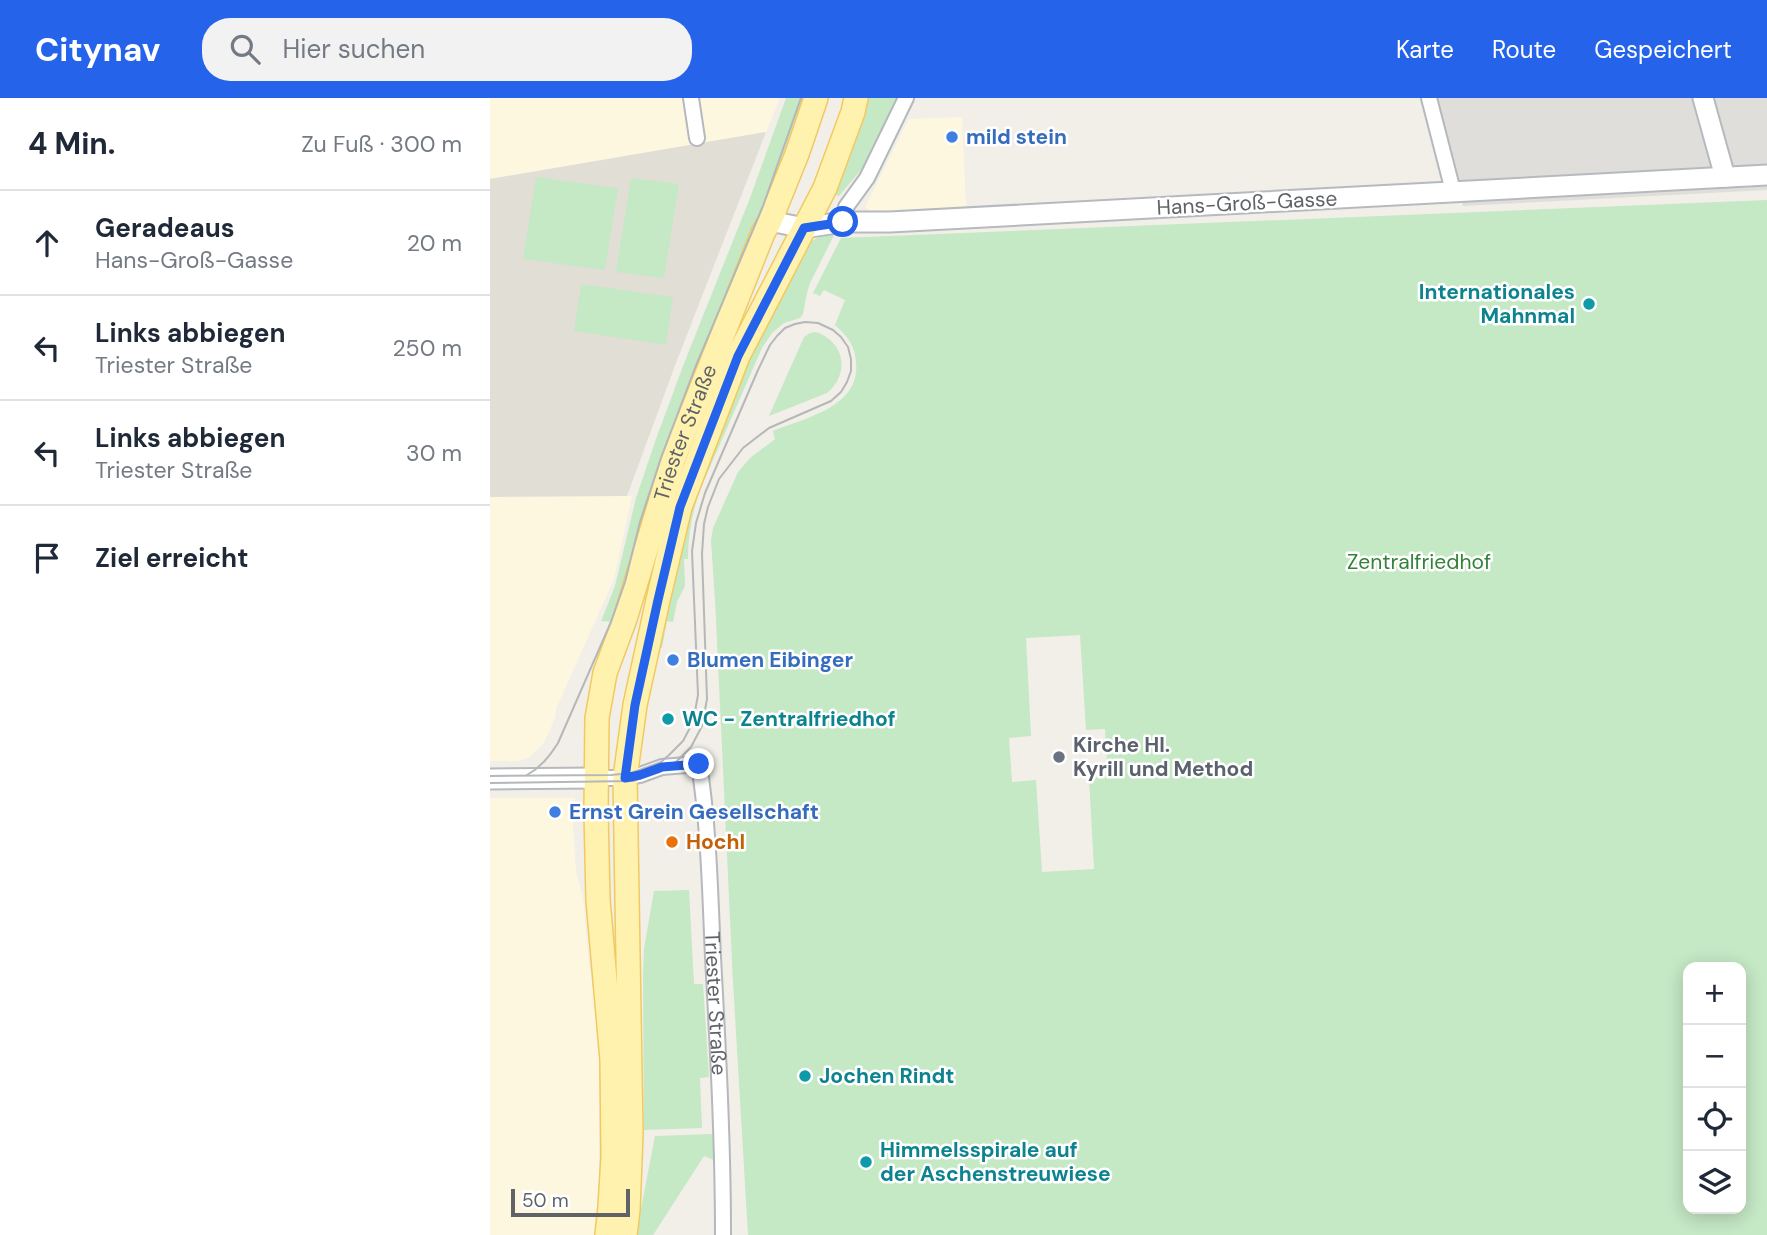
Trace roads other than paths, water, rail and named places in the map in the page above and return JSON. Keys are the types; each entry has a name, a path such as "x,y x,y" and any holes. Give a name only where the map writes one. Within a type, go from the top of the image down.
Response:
{"main road":[{"name":"Triester Straße","path":"607,1235 613,1157 612,1060 598,901 596,778 597,718 605,673 625,619 673,460 797,154 816,98"},
{"name":"Triester Straße","path":"625,1235 631,1155 625,778 635,705 680,507 738,356 825,188 856,98"}],"street":[{"path":"691,98 696,138"},
{"path":"843,222 846,207 867,178 906,98"},
{"path":"1429,98 1453,191"},
{"path":"1703,98 1725,177"},
{"name":"Hans-Groß-Gasse","path":"770,221 804,228 843,222 890,222 1767,175"},
{"name":"Triester Straße","path":"596,778 625,778 662,767 699,764 706,807 719,1060 723,1235"},
{"path":"490,779 596,778"}],"tram line":[{"path":"527,775 544,761 558,743 611,622 661,458 695,368 763,206 801,98"},
{"path":"490,776 631,773 661,762 683,741 693,722 698,695 692,551 696,523 705,493 758,370 777,336 785,328 805,322 818,323 833,330 848,347 851,359 851,371 841,392 831,401 769,428 743,448 719,479 708,507 702,554 707,699 702,726 691,747 676,762 660,772 633,781 490,783"}],"place":[{"name":"mild stein","path":"952,137"},
{"name":"Internationales Mahnmal","path":"1589,304"},
{"name":"Blumen Eibinger","path":"673,660"},
{"name":"WC - Zentralfriedhof","path":"668,719"},
{"name":"Kirche Hl. Kyrill und Method","path":"1059,757"},
{"name":"Ernst Grein Gesellschaft","path":"555,812"},
{"name":"Hochl","path":"672,842"},
{"name":"Jochen Rindt","path":"805,1076"},
{"name":"Himmelsspirale auf der Aschenstreuwiese","path":"866,1162"}],"park label":[{"name":"Zentralfriedhof","path":"1419,562"}]}
